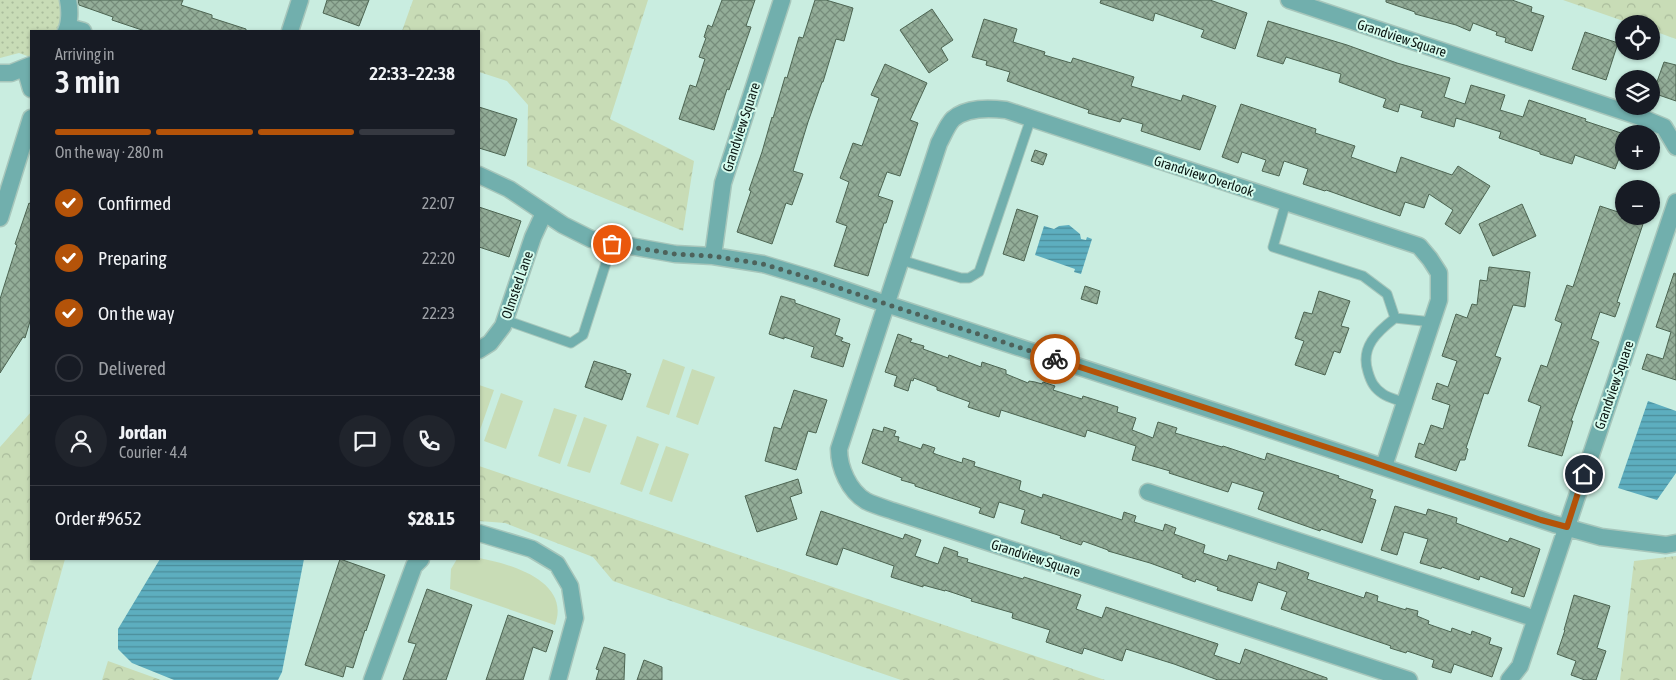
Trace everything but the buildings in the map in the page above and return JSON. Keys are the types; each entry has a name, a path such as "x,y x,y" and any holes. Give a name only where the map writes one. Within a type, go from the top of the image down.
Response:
{"street":[{"path":"68,0 72,30"},
{"path":"290,30 300,0"},
{"name":"Grandview Square","path":"712,256 723,183 782,0"},
{"name":"Grandview Square","path":"1289,0 1640,117 1664,127 1676,147"},
{"path":"0,73 11,72 28,66 30,81"},
{"name":"Grandview Overlook","path":"886,304 939,143 953,120 969,111 989,108 1006,110 1031,118 1419,246 1439,273 1439,300 1384,466"},
{"path":"0,218 6,183 30,121"},
{"path":"480,175 508,189 544,213 592,240 675,254 712,256 763,264 1384,466 1541,520 1601,536 1666,545 1676,543"},
{"name":"Grandview Square","path":"1509,680 1520,666 1531,620 1567,527 1676,202"},
{"name":"Olmsted Lane","path":"480,349 490,343 503,326 533,237 544,213"},
{"name":"Grandview Square","path":"886,304 839,449 845,475 850,485 860,497 893,511 1409,680"},
{"path":"1148,492 1531,620"},
{"path":"480,533 532,549 557,564 570,586 575,618 558,680"},
{"path":"372,680 414,566 420,560"}],"lane":[{"path":"901,260 961,278 969,278 978,272 1031,118"},
{"path":"1286,202 1273,247 1363,276 1387,294 1395,318"},
{"path":"504,320 571,343 583,335 612,244"},
{"path":"1405,403 1384,395 1372,385 1367,368 1368,344 1378,330 1395,318 1432,322"}],"green space":[{"path":"0,0 60,0 61,16 56,30 30,30 30,57 19,53 0,58"},
{"path":"413,0 648,0 610,119 694,161 683,231 527,166 528,105 507,81 480,72 480,30 402,30"},
{"path":"1563,0 1676,0 1676,39 1660,33 1660,15 1615,15 1615,18"},
{"path":"663,359 685,367 669,415 646,407"},
{"path":"692,369 715,377 698,425 676,417"},
{"path":"480,385 494,390 480,430"},
{"path":"501,393 523,401 506,449 484,441"},
{"path":"554,408 577,415 560,464 538,456"},
{"path":"30,413 30,560 65,560 31,680 0,680 0,447"},
{"path":"584,417 607,425 590,473 567,466"},
{"path":"637,436 659,444 642,492 620,484"},
{"path":"666,446 689,454 672,502 649,494"},
{"path":"480,466 1105,680 901,680 613,581 593,557 505,523 480,521"},
{"path":"1676,556 1676,680 1620,680 1634,561"},
{"path":"480,558 507,565 535,577 546,586 554,597 558,610 555,625 450,589 451,569 456,560 480,560"},
{"path":"108,661 161,680 102,680"}],"water":[{"path":"1069,225 1080,234 1081,239 1086,240 1087,237 1092,239 1081,274 1074,272 1075,269 1035,255 1044,226 1054,229 1059,226"},
{"path":"1648,401 1676,411 1676,473 1657,500 1618,488"},
{"path":"159,560 304,560 282,672 278,680 174,680 132,663 118,649 118,629"}],"way so far":[{"path":"612,244 675,254 712,256 763,264 1055,359"}],"route":[{"path":"1055,359 1567,527 1584,474"}]}
